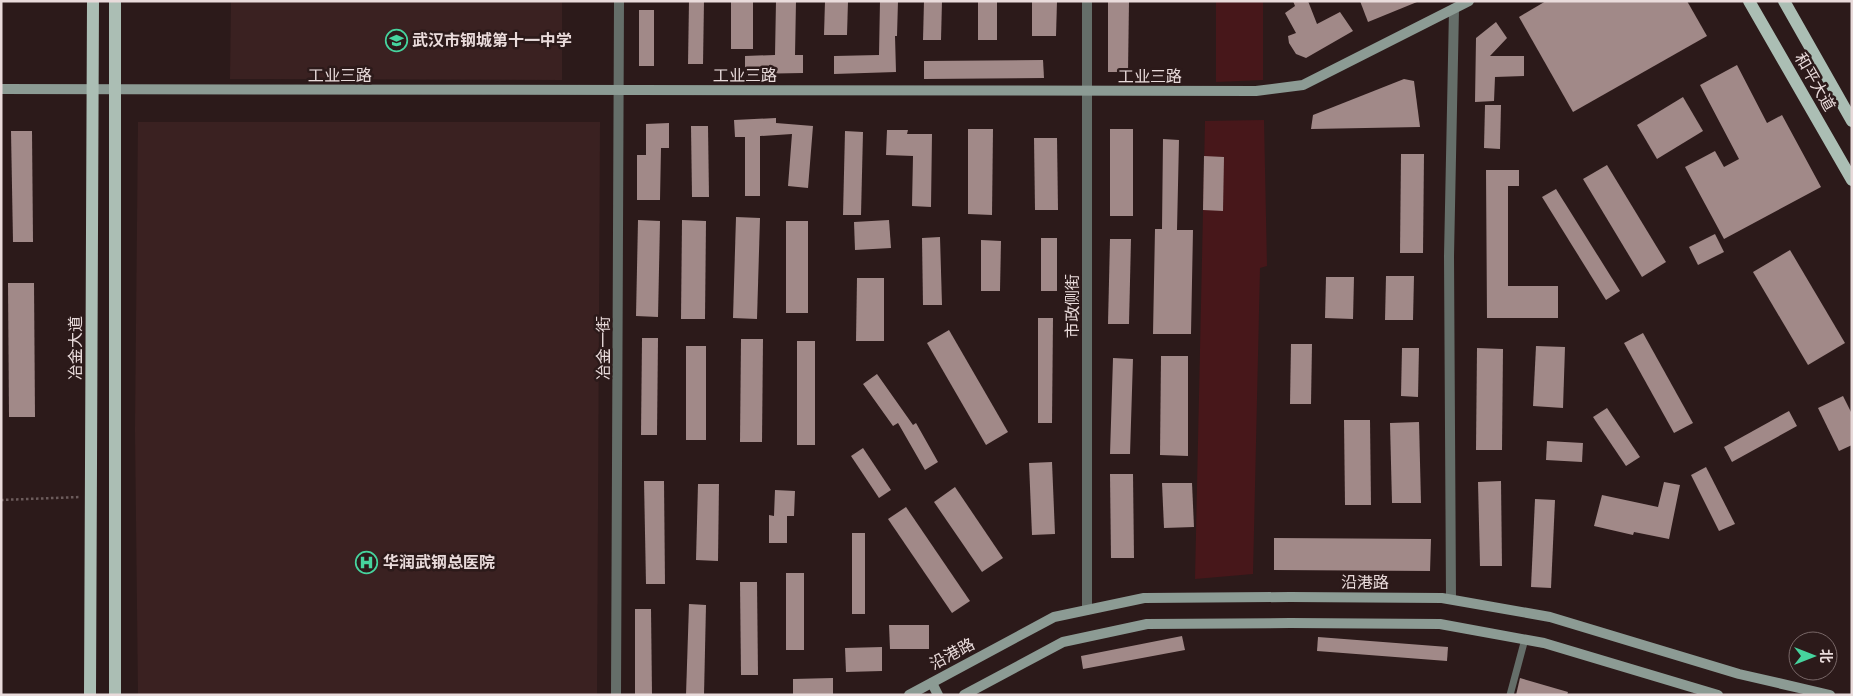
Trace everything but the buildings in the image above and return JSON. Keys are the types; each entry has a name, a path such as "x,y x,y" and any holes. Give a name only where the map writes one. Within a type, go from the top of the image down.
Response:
{"main road":[{"name":"冶金大道","path":"90,695 92,1"},
{"path":"114,1 115,695"},
{"name":"工业三路","path":"1,89 1256,91 1303,85 1469,1"},
{"name":"和平大道","path":"1749,1 1852,180"},
{"name":"和平大道","path":"1784,1 1852,121"},
{"name":"沿港路","path":"909,695 1054,617 1144,598 1290,597 1451,600 1550,617 1739,674 1830,695"},
{"path":"964,695 1063,642 1147,624 1440,624 1544,643 1718,695"},
{"path":"932,682 938,695"}],"street":[{"name":"冶金一街","path":"616,695 619,1"},
{"name":"市政侧街","path":"1087,1 1087,610"},
{"path":"1451,600 1448,256 1454,9"}],"lane":[{"path":"1510,695 1525,639"}],"path":[{"path":"1,500 91,496"}],"shaded area":[{"name":"武汉市钢城第十一中学","path":"231,1 562,1 562,80 230,79"},
{"path":"1216,1 1263,1 1263,80 1216,82"},
{"path":"1264,120 1267,266 1260,268 1253,574 1195,579 1205,121"},
{"path":"138,122 600,122 597,695 138,695 135,430"}],"place":[{"name":"武汉市钢城第十一中学","path":"396,40"},
{"name":"华润武钢总医院","path":"367,562"}]}
